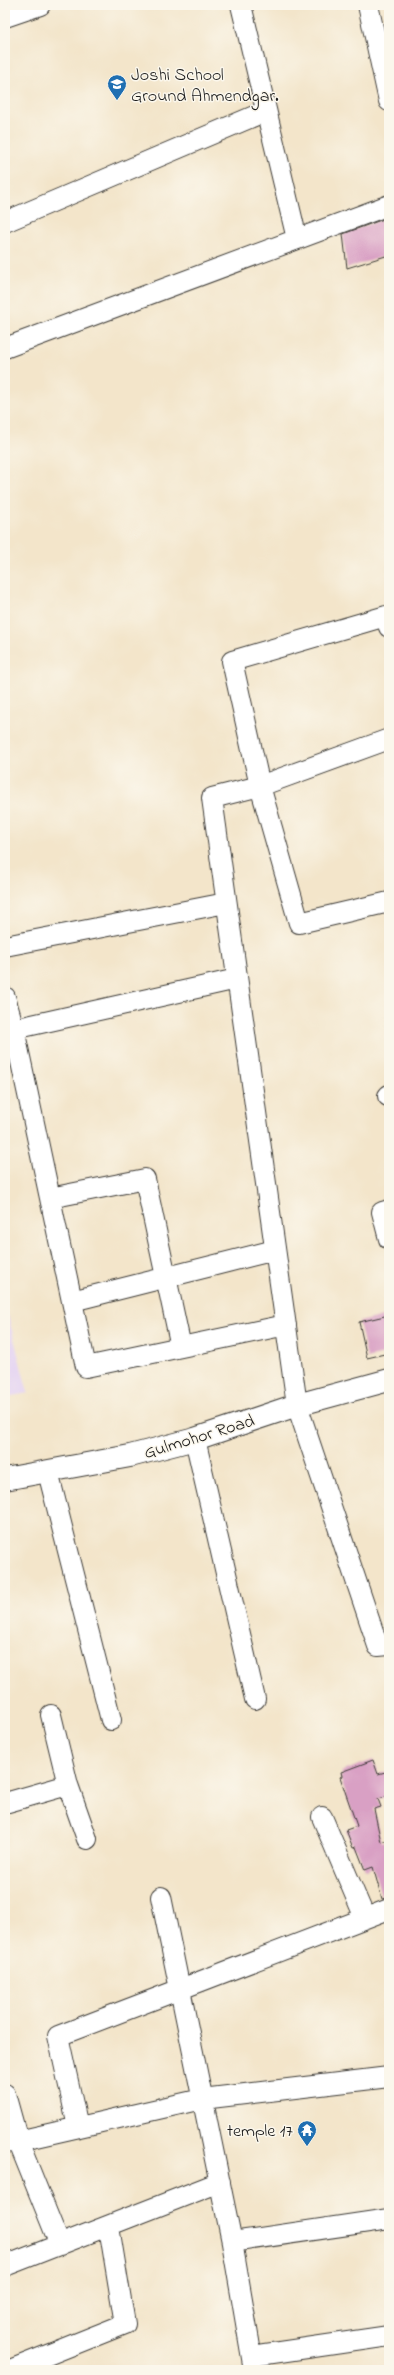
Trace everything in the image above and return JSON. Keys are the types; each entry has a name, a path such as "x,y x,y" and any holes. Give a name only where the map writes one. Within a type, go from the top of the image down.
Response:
{"street":[{"path":"5,17 40,5"},
{"path":"241,5 297,240"},
{"path":"368,5 382,39 389,101"},
{"path":"5,222 266,111"},
{"path":"5,348 389,205"},
{"path":"389,627 386,616 232,661 260,786 299,924 389,902"},
{"path":"389,739 260,786 212,798 297,1406 378,1646 389,1645"},
{"path":"5,946 226,903"},
{"path":"14,1029 237,980"},
{"path":"5,996 14,1029 86,1367 286,1325"},
{"path":"50,1198 145,1179 181,1347"},
{"path":"389,1210 382,1212 389,1239"},
{"path":"72,1301 275,1250"},
{"name":"Gulmohor Road","path":"5,1479 130,1456 195,1439 297,1406 389,1380"},
{"path":"195,1439 255,1699"},
{"path":"48,1472 111,1720"},
{"path":"51,1715 68,1785 87,1838"},
{"path":"5,1803 68,1785"},
{"path":"322,1817 365,1918"},
{"path":"161,1897 232,2242 253,2363 389,2336"},
{"path":"78,2127 58,2036 389,1909"},
{"path":"12,2142 202,2100 389,2077"},
{"path":"5,2094 12,2142 60,2245"},
{"path":"5,2266 220,2182"},
{"path":"232,2242 389,2218"},
{"path":"10,2370 125,2324 108,2227"}],"shaded area":[{"path":"5,1304 28,1393 6,1397 5,1393"}],"building":[{"path":"389,217 389,255 347,268 343,234"},
{"path":"389,1315 389,1353 367,1358 359,1322"},
{"path":"373,1760 378,1774 389,1771 389,1796 378,1799 381,1807 374,1809 381,1842 389,1839 389,1898 382,1899 373,1867 365,1870 356,1847 353,1848 346,1830 357,1826 340,1777 342,1776 341,1772"}],"place":[{"name":"Joshi School Ground Ahmendgar.","path":"117,101"},
{"name":"temple 17","path":"307,2147"}]}
